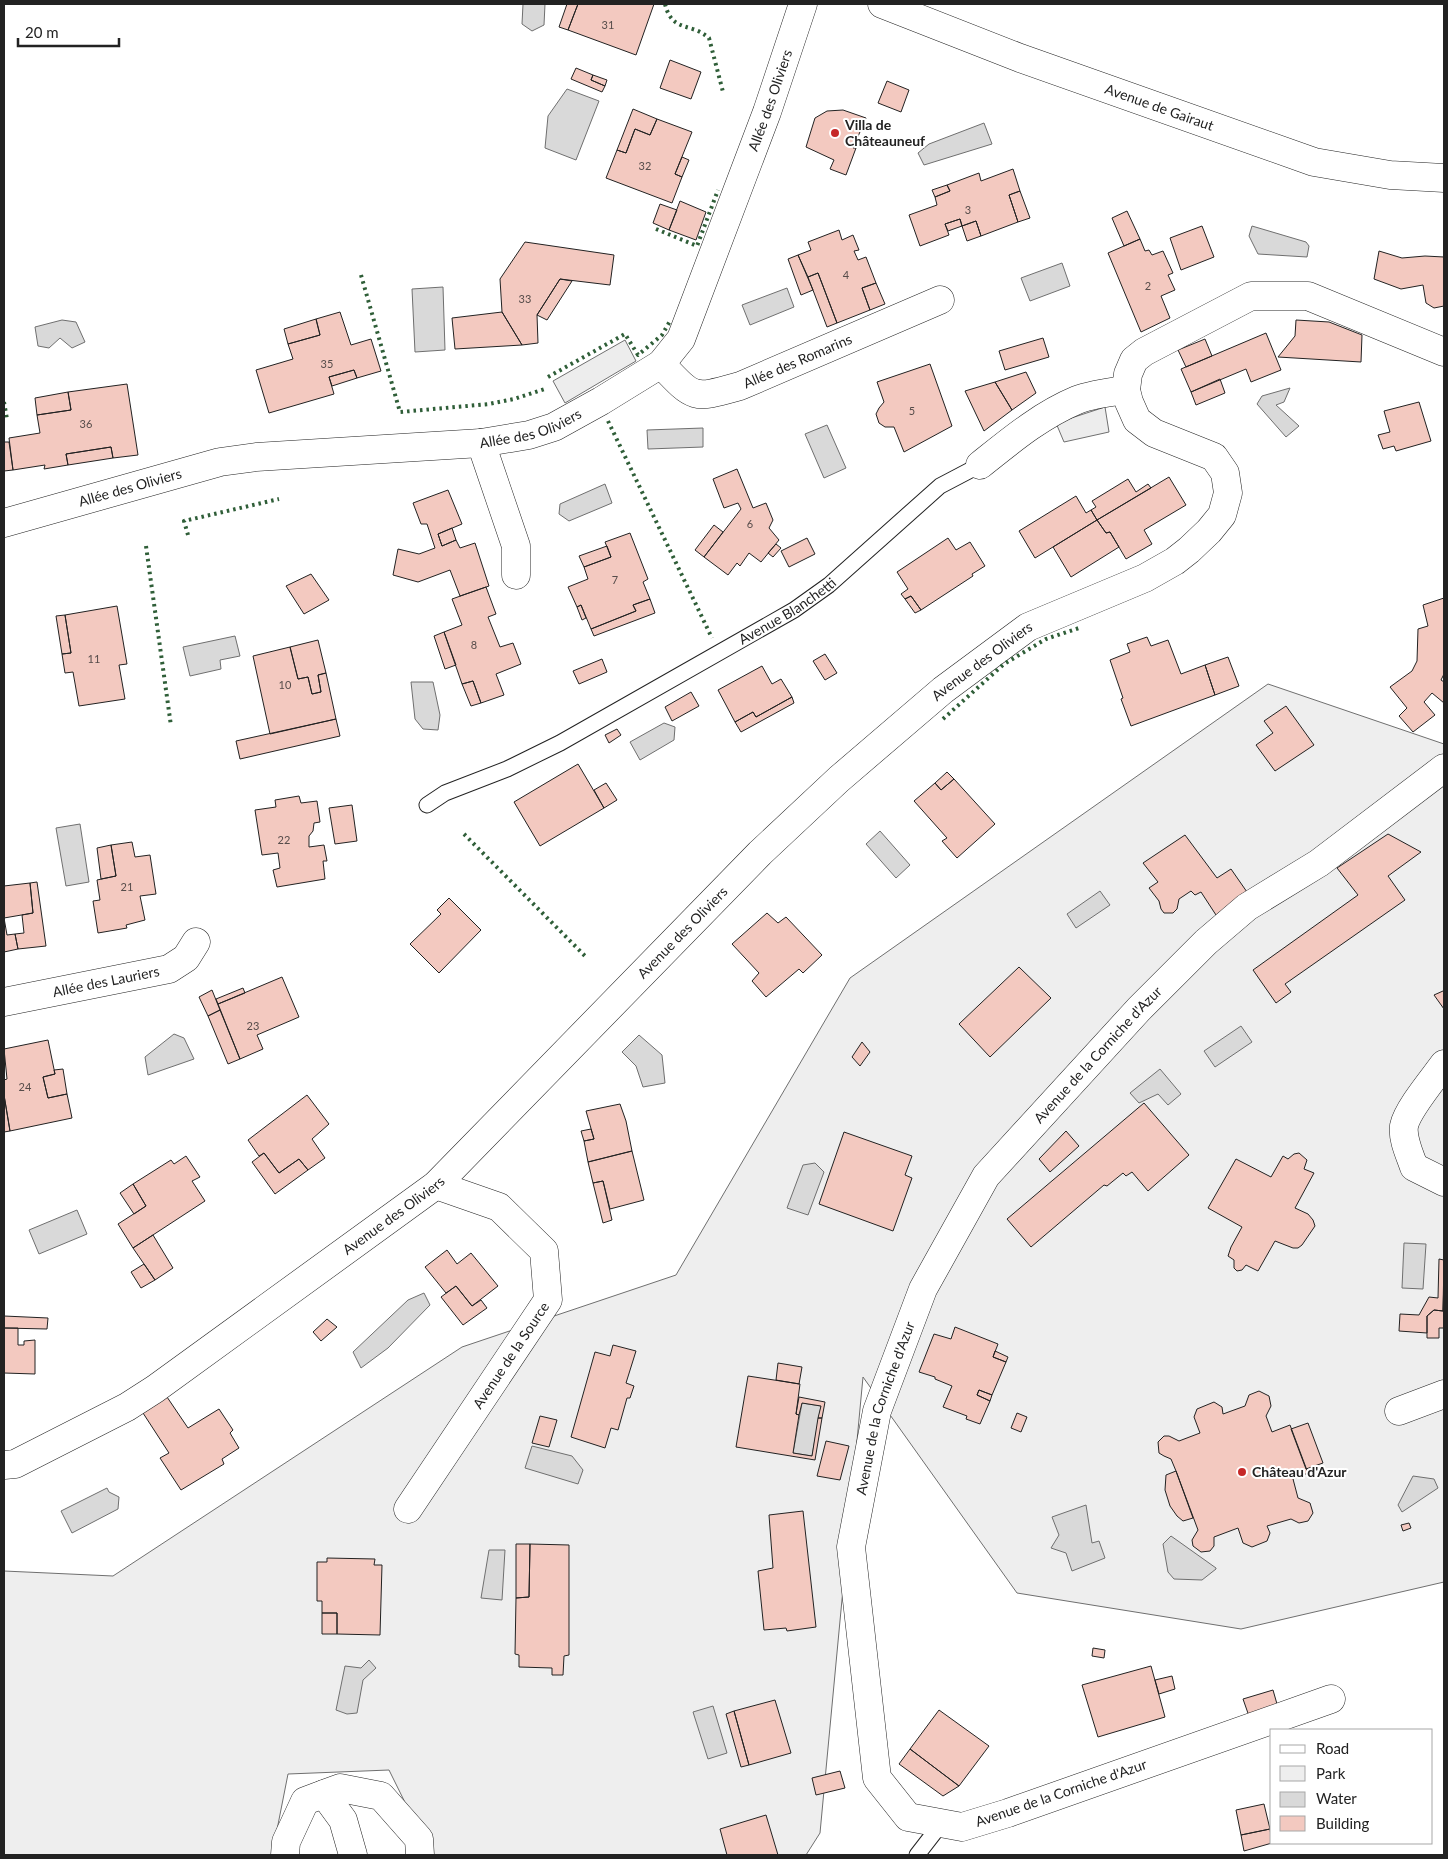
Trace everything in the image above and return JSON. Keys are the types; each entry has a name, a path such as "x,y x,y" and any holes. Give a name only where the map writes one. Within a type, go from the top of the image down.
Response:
{"street":[{"name":"Allée des Oliviers","path":"4,523 220,462 256,457 481,443 529,435 554,427 661,364 681,339 767,112 803,4"},
{"name":"Avenue de Gairaut","path":"882,4 1020,58 1314,162 1390,175 1444,178"},
{"path":"1126,390 1128,374 1134,360 1144,352 1251,296 1308,296 1444,352"},
{"name":"Allée des Romarins","path":"661,364 683,387 693,394 707,395 740,386 940,300"},
{"name":"Avenue Blanchetti","path":"980,465 1025,428 1077,400 1105,392 1126,390"},
{"name":"Avenue des Oliviers","path":"4,1465 15,1464 127,1407 155,1389 436,1185 760,854 840,780 943,690 1028,627 1145,578 1190,550 1210,531 1222,515 1228,493 1224,473 1214,457 1154,433 1137,420 1128,402 1126,390"},
{"path":"481,443 516,546 516,575"},
{"name":"Avenue de la Corniche d'Azur","path":"1331,1699 1008,1813 962,1827 908,1818 877,1778 851,1547 876,1411 923,1289 986,1176 1139,1009 1206,942 1247,907 1319,863 1444,768"},
{"name":"Allée des Lauriers","path":"4,1002 169,969 186,958 196,942"},
{"path":"1444,1064 1414,1105 1404,1126 1406,1145 1414,1167 1444,1182"},
{"name":"Avenue de la Source","path":"408,1509 548,1300 544,1251 499,1207 436,1185"},
{"path":"1398,1411 1444,1394"},
{"path":"285,1855 286,1842 305,1801 340,1788 381,1796 419,1839 420,1855"},
{"path":"324,1794 343,1820 353,1855"}],"lane":[{"name":"Avenue Blanchetti","path":"427,805 445,793 507,769 560,743 794,610 829,585 940,486 980,465"},
{"path":"917,1855 941,1824"}],"green space":[{"path":"1268,684 1444,744 1444,1582 1241,1629 1017,1593 863,1377 820,1833 806,1855 431,1855 389,1770 288,1774 272,1855 4,1855 4,1571 113,1576 462,1347 676,1275 850,978"}],"shaded area":[{"path":"625,340 636,361 565,403 553,381"},
{"path":"1105,407 1109,432 1064,442 1056,423"}],"water":[{"path":"523,4 545,4 544,25 532,31 522,24"},
{"path":"567,89 599,101 576,160 545,148 548,116"},
{"path":"984,123 992,144 924,165 918,153 929,144"},
{"path":"1252,226 1306,242 1309,246 1307,257 1258,254 1249,236"},
{"path":"1062,263 1070,286 1030,301 1021,278"},
{"path":"443,287 445,350 415,352 412,289"},
{"path":"787,288 794,307 750,325 742,305"},
{"path":"62,320 76,322 85,342 72,348 60,338 49,348 38,346 35,327"},
{"path":"1290,388 1284,402 1276,405 1299,426 1286,437 1257,404 1262,396"},
{"path":"827,425 846,468 824,478 805,434"},
{"path":"703,428 703,447 648,449 647,430"},
{"path":"605,484 612,503 569,521 559,514 560,504"},
{"path":"235,636 240,656 220,660 221,669 190,676 183,647"},
{"path":"411,682 433,682 440,715 438,730 423,729 415,719"},
{"path":"664,723 675,727 674,740 640,760 630,742"},
{"path":"80,824 89,882 66,886 56,828"},
{"path":"880,831 910,865 896,878 866,844"},
{"path":"1100,891 1110,905 1076,928 1067,914"},
{"path":"1241,1026 1252,1042 1215,1067 1204,1051"},
{"path":"174,1034 184,1038 194,1059 148,1075 145,1057"},
{"path":"639,1035 662,1055 665,1083 643,1087 636,1066 622,1052"},
{"path":"1160,1069 1181,1094 1168,1105 1158,1094 1139,1103 1130,1093"},
{"path":"815,1163 824,1172 808,1215 787,1208 803,1165"},
{"path":"77,1210 87,1234 39,1254 29,1230"},
{"path":"1404,1243 1426,1244 1423,1289 1402,1288"},
{"path":"424,1293 430,1305 388,1348 361,1368 353,1352 408,1300"},
{"path":"802,1403 821,1406 812,1456 793,1453"},
{"path":"532,1446 572,1456 583,1470 578,1484 525,1468"},
{"path":"1413,1476 1434,1479 1438,1488 1402,1512 1398,1505"},
{"path":"107,1488 109,1492 119,1497 118,1509 72,1533 61,1511"},
{"path":"1086,1505 1092,1543 1099,1541 1105,1558 1072,1571 1066,1553 1051,1548 1059,1535 1052,1517"},
{"path":"1171,1536 1216,1569 1202,1580 1174,1579 1168,1572 1163,1544"},
{"path":"489,1550 505,1550 502,1600 481,1598"},
{"path":"369,1660 376,1668 363,1680 357,1713 347,1714 336,1710 345,1666 361,1668"},
{"path":"713,1706 727,1753 708,1759 693,1712"}],"building":[{"path":"567,4 578,4 568,30 559,27"},
{"path":"578,4 654,4 636,55 568,30"},
{"path":"670,60 701,72 691,99 660,88"},
{"path":"576,68 593,75 591,80 605,86 602,92 571,79"},
{"path":"593,75 607,80 605,86 591,80"},
{"path":"887,81 909,90 901,112 878,103"},
{"path":"633,109 657,119 650,135 635,129 626,153 617,150"},
{"name":"Villa de Châteauneuf","path":"843,110 866,118 853,148 856,148 846,175 830,169 834,160 806,147 815,118 827,111"},
{"path":"657,119 692,132 675,174 682,177 672,203 606,178 617,150 626,153 635,129 650,135"},
{"path":"682,157 689,160 682,177 675,174"},
{"path":"1013,169 1020,191 1009,195 1018,222 981,236 976,221 962,226 960,219 945,224 949,235 920,246 909,215 937,205 935,197 950,191 947,185 979,173 981,181"},
{"path":"947,185 950,191 935,197 932,190"},
{"path":"1020,191 1030,218 1018,222 1009,195"},
{"path":"680,201 706,212 696,240 669,230"},
{"path":"660,204 677,210 669,230 653,223"},
{"path":"1127,211 1140,239 1124,246 1112,218"},
{"path":"960,219 962,226 948,231 945,224"},
{"path":"976,221 981,236 967,241 962,226"},
{"path":"1202,226 1214,257 1181,270 1170,238"},
{"path":"839,230 842,240 853,235 859,250 854,251 858,260 866,257 876,283 862,288 870,310 837,323 818,273 808,277 798,255 811,250 808,242"},
{"path":"1140,239 1145,251 1149,250 1152,255 1163,251 1173,273 1168,275 1175,290 1161,296 1170,318 1141,332 1108,253"},
{"path":"525,242 614,255 610,285 560,279 537,315 538,343 522,345 502,312 500,279"},
{"path":"1379,251 1402,258 1444,257 1444,306 1434,308 1426,303 1423,285 1401,289 1374,279"},
{"path":"798,255 813,290 801,295 788,259"},
{"path":"818,273 837,323 827,327 808,277"},
{"path":"560,279 572,281 547,320 537,315"},
{"path":"876,283 885,304 870,310 862,288"},
{"path":"340,312 351,345 371,339 381,371 357,378 354,370 329,377 334,394 269,413 256,370 293,359 288,344 320,335 316,319"},
{"path":"502,312 522,345 455,349 452,318"},
{"path":"316,319 320,335 288,344 284,329"},
{"path":"1296,320 1329,322 1362,335 1361,362 1278,357 1295,336"},
{"path":"1266,333 1281,370 1251,382 1246,369 1191,392 1181,369"},
{"path":"1043,338 1049,357 1005,370 999,351"},
{"path":"1205,339 1212,356 1186,367 1178,350"},
{"path":"930,364 952,426 904,452 894,427 885,427 879,423 876,414 884,402 877,382"},
{"path":"354,370 357,378 332,386 329,377"},
{"path":"1026,372 1036,393 1012,410 995,382"},
{"path":"1220,379 1225,393 1196,405 1191,392"},
{"path":"995,382 1012,410 984,431 965,391"},
{"path":"127,384 138,455 113,458 111,447 66,454 68,465 44,469 45,465 13,470 9,438 40,433 37,415 71,410 68,392"},
{"path":"68,392 71,410 37,415 35,398"},
{"path":"1419,402 1431,441 1396,451 1394,446 1383,449 1378,435 1390,432 1384,411"},
{"path":"4,442 9,442 13,470 4,471"},
{"path":"111,447 113,458 68,465 66,454"},
{"path":"737,469 753,508 766,503 773,520 769,528 779,540 761,562 749,553 740,566 737,563 728,575 704,557 741,509 738,503 724,508 713,479"},
{"path":"1169,477 1186,505 1144,530 1152,544 1126,559 1110,532 1106,533 1097,520"},
{"path":"1128,479 1136,492 1148,484 1151,488 1097,520 1091,510 1096,507 1092,501"},
{"path":"448,490 462,524 438,534 442,546 456,540 460,548 475,543 489,586 460,596 450,570 418,582 393,575 398,549 419,554 435,548 427,524 421,524 413,503"},
{"path":"1076,496 1086,513 1091,510 1097,520 1035,558 1019,531"},
{"path":"1097,520 1106,533 1110,532 1119,547 1071,577 1053,547"},
{"path":"714,525 723,532 704,557 695,550"},
{"path":"452,528 456,540 442,546 438,534"},
{"path":"630,533 648,579 643,582 650,599 633,605 636,611 591,629 581,605 577,607 568,587 588,579 584,567 611,557 605,542"},
{"path":"807,538 815,554 789,567 781,551"},
{"path":"948,538 956,550 970,542 985,566 921,610 911,596 905,599 901,594 908,589 897,572"},
{"path":"776,544 781,548 773,557 768,553"},
{"path":"607,546 611,557 584,567 579,556"},
{"path":"311,574 329,600 304,614 286,586"},
{"path":"486,587 496,614 488,617 500,647 513,643 521,664 496,674 504,695 481,703 473,681 462,684 444,632 462,625 452,599"},
{"path":"911,596 921,610 915,613 905,599"},
{"path":"1444,598 1444,674 1441,680 1444,682 1444,703 1432,693 1424,702 1435,715 1413,732 1399,716 1407,708 1390,687 1412,671 1417,661 1418,629 1428,626 1423,605"},
{"path":"650,599 655,613 594,636 591,629 636,611 633,605"},
{"path":"581,605 586,618 582,620 577,607"},
{"path":"117,606 127,664 119,665 125,699 79,706 73,672 65,673 62,654 71,653 65,615"},
{"path":"65,615 71,653 62,654 56,616"},
{"path":"444,632 456,665 445,669 434,636"},
{"path":"1147,637 1151,646 1168,640 1181,674 1205,665 1215,695 1131,726 1110,660 1130,652 1127,644"},
{"path":"318,640 326,673 318,675 321,692 312,694 308,677 298,679 290,647"},
{"path":"290,647 298,679 308,677 312,694 321,692 318,675 326,673 336,719 270,734 253,656"},
{"path":"825,654 837,673 825,680 813,661"},
{"path":"1228,657 1239,686 1215,695 1205,665"},
{"path":"602,659 607,672 579,684 573,671"},
{"path":"762,666 772,684 781,679 792,697 756,717 753,712 735,722 718,690"},
{"path":"473,681 481,703 471,706 462,684"},
{"path":"691,692 699,706 672,721 665,707"},
{"path":"792,697 794,703 741,732 735,722 753,712 756,717"},
{"path":"1286,706 1314,745 1275,771 1256,745 1273,733 1264,721"},
{"path":"336,719 340,736 240,759 236,741"},
{"path":"617,729 621,735 609,743 605,735"},
{"path":"578,764 604,808 540,846 514,802"},
{"path":"947,772 954,779 941,790 935,783"},
{"path":"954,779 995,824 957,858 942,841 947,838 914,801 935,783 941,790"},
{"path":"606,783 617,800 604,808 594,790"},
{"path":"299,796 301,803 317,801 320,822 314,823 313,831 309,836 309,847 324,845 327,861 323,861 325,879 277,887 273,870 280,868 278,853 262,855 255,810 276,807 275,800"},
{"path":"352,805 357,841 335,844 329,808"},
{"path":"1388,834 1421,852 1388,876 1405,900 1285,984 1291,992 1276,1003 1253,970 1358,895 1337,868"},
{"path":"1185,835 1217,878 1231,869 1247,892 1216,915 1201,892 1195,895 1191,891 1179,899 1177,909 1173,913 1164,913 1159,901 1149,888 1158,882 1143,863"},
{"path":"132,842 135,857 150,855 156,894 140,896 145,920 126,925 127,928 98,933 93,901 100,900 97,880 116,876 111,845"},
{"path":"111,845 116,876 101,879 97,848"},
{"path":"37,882 46,946 18,949 15,934 24,933 22,915 33,913 30,883"},
{"path":"30,883 33,913 4,918 4,886"},
{"path":"449,898 481,930 439,973 410,944 441,914 437,910"},
{"path":"767,913 778,923 786,917 822,955 803,973 799,969 766,997 752,981 759,973 732,944"},
{"path":"4,918 7,935 15,934 18,949 4,952"},
{"path":"1019,967 1051,998 990,1057 959,1024"},
{"path":"282,977 299,1017 257,1035 263,1049 240,1059 218,1004"},
{"path":"243,988 245,993 218,1004 216,999"},
{"path":"212,990 220,1010 208,1016 199,997"},
{"path":"1444,991 1444,1009 1434,995"},
{"path":"220,1010 240,1059 228,1064 208,1016"},
{"path":"48,1040 55,1074 43,1077 48,1098 67,1094 72,1118 10,1131 4,1095 4,1080 7,1079 4,1049"},
{"path":"862,1042 870,1052 860,1066 852,1057"},
{"path":"63,1069 67,1094 48,1098 43,1077 55,1074 54,1070"},
{"path":"4,1095 10,1131 4,1132"},
{"path":"307,1095 329,1124 312,1139 325,1158 308,1170 299,1159 279,1173 264,1153 259,1156 248,1140"},
{"path":"1144,1103 1189,1155 1148,1191 1132,1172 1126,1176 1123,1173 1107,1186 1104,1185 1031,1247 1007,1219"},
{"path":"620,1104 626,1121 632,1151 588,1162 584,1141 594,1139 586,1111"},
{"path":"591,1129 594,1139 584,1141 581,1131"},
{"path":"1066,1131 1079,1146 1050,1172 1039,1159"},
{"path":"844,1132 912,1156 905,1175 912,1178 893,1231 819,1204"},
{"path":"632,1151 644,1200 610,1209 603,1181 593,1183 588,1162"},
{"path":"264,1153 279,1173 299,1159 308,1170 275,1194 252,1162"},
{"path":"1299,1153 1307,1160 1304,1169 1314,1173 1295,1208 1308,1214 1315,1226 1298,1248 1275,1241 1258,1271 1246,1265 1242,1270 1237,1271 1234,1268 1234,1260 1228,1256 1242,1227 1208,1208 1236,1159 1271,1177 1283,1156 1288,1159 1294,1154"},
{"path":"186,1156 200,1177 192,1181 205,1201 133,1248 118,1224 146,1206 133,1184 171,1160 174,1164"},
{"path":"603,1181 612,1220 603,1223 593,1183"},
{"path":"133,1184 146,1206 134,1214 120,1193"},
{"path":"153,1235 173,1268 155,1280 133,1248"},
{"path":"447,1250 457,1264 471,1253 498,1286 472,1306 456,1286 446,1293 425,1267"},
{"path":"1439,1259 1444,1260 1443,1311 1434,1310 1427,1316 1427,1333 1399,1331 1400,1314 1419,1315 1429,1297 1438,1298"},
{"path":"144,1264 155,1280 141,1288 131,1272"},
{"path":"1444,1279 1444,1328 1439,1328 1439,1338 1427,1338 1427,1316 1434,1310 1443,1311"},
{"path":"456,1286 472,1306 481,1300 487,1308 463,1325 441,1297"},
{"path":"4,1316 48,1318 47,1329 4,1328"},
{"path":"327,1319 337,1327 321,1341 313,1332"},
{"path":"955,1327 998,1344 993,1357 1006,1362 992,1395 979,1390 977,1395 990,1401 980,1424 966,1419 967,1416 943,1407 952,1386 935,1379 935,1377 919,1372 934,1334 951,1339"},
{"path":"4,1328 18,1328 18,1345 24,1345 24,1341 35,1340 35,1374 4,1373"},
{"path":"613,1345 636,1351 626,1383 634,1386 630,1398 627,1398 618,1430 611,1428 605,1448 571,1437 595,1352 610,1356"},
{"path":"995,1351 1008,1357 1006,1362 993,1357"},
{"path":"778,1363 802,1367 799,1384 776,1380"},
{"path":"748,1376 800,1384 796,1414 799,1415 793,1453 812,1456 818,1418 822,1418 815,1460 736,1447"},
{"path":"979,1390 992,1395 990,1401 977,1395"},
{"name":"Château d'Azur","path":"1259,1391 1269,1396 1271,1406 1266,1416 1272,1432 1290,1425 1308,1473 1293,1479 1298,1498 1310,1503 1313,1513 1308,1521 1299,1523 1291,1519 1267,1526 1270,1533 1267,1541 1252,1547 1243,1543 1238,1528 1214,1537 1214,1546 1210,1551 1201,1552 1193,1546 1192,1540 1198,1530 1176,1471 1171,1459 1159,1453 1158,1442 1164,1436 1169,1436 1179,1441 1200,1433 1194,1417 1197,1409 1214,1402 1222,1407 1223,1414 1245,1406 1249,1395"},
{"path":"167,1397 188,1428 219,1409 233,1430 230,1433 239,1448 222,1459 224,1464 181,1490 160,1458 169,1453 143,1413"},
{"path":"799,1397 825,1402 822,1418 818,1418 821,1406 802,1403 799,1415 796,1414"},
{"path":"1017,1413 1027,1417 1021,1432 1011,1428"},
{"path":"540,1416 557,1420 549,1447 532,1443"},
{"path":"1308,1423 1323,1463 1306,1469 1291,1429"},
{"path":"826,1441 849,1446 840,1480 817,1476"},
{"path":"1176,1471 1193,1518 1183,1521 1170,1506 1165,1490 1166,1475"},
{"path":"803,1511 816,1627 787,1631 786,1628 764,1630 758,1571 773,1568 769,1515"},
{"path":"1409,1523 1411,1528 1403,1531 1401,1525"},
{"path":"516,1544 530,1544 529,1597 516,1598"},
{"path":"530,1544 569,1545 569,1655 564,1656 563,1675 552,1675 552,1668 519,1667 519,1655 515,1654 516,1598 529,1597"},
{"path":"327,1558 375,1559 374,1565 382,1565 380,1635 337,1634 337,1613 322,1613 322,1601 317,1601 317,1562 327,1562"},
{"path":"322,1613 337,1613 337,1634 322,1634"},
{"path":"1093,1648 1105,1650 1104,1658 1092,1656"},
{"path":"1151,1666 1165,1717 1098,1737 1082,1685"},
{"path":"1172,1676 1175,1689 1159,1694 1155,1680"},
{"path":"1273,1690 1279,1711 1250,1719 1243,1699"},
{"path":"775,1700 791,1753 749,1765 734,1711"},
{"path":"939,1710 989,1746 959,1786 910,1749"},
{"path":"734,1711 749,1765 741,1767 726,1714"},
{"path":"910,1749 959,1786 943,1796 899,1764"},
{"path":"840,1771 845,1788 816,1795 812,1778"},
{"path":"1264,1804 1270,1829 1241,1835 1236,1810"},
{"path":"766,1815 778,1855 727,1855 720,1829"},
{"path":"1270,1829 1270,1844 1244,1851 1241,1835"}],"hedge":[{"path":"665,4 668,13 677,23 696,30 709,38 723,92"},
{"path":"656,229 697,246 718,190"},
{"path":"361,275 400,412 489,404 514,399 545,389"},
{"path":"548,377 625,334 638,355 662,335 670,321"},
{"path":"4,402 7,419"},
{"path":"608,421 712,638"},
{"path":"188,535 184,521 279,499"},
{"path":"146,546 171,726"},
{"path":"943,719 1004,664 1046,639 1079,628"},
{"path":"464,834 587,958"}],"place":[{"name":"Villa de Châteauneuf","path":"835,133"},
{"name":"Château d'Azur","path":"1242,1472"}]}
